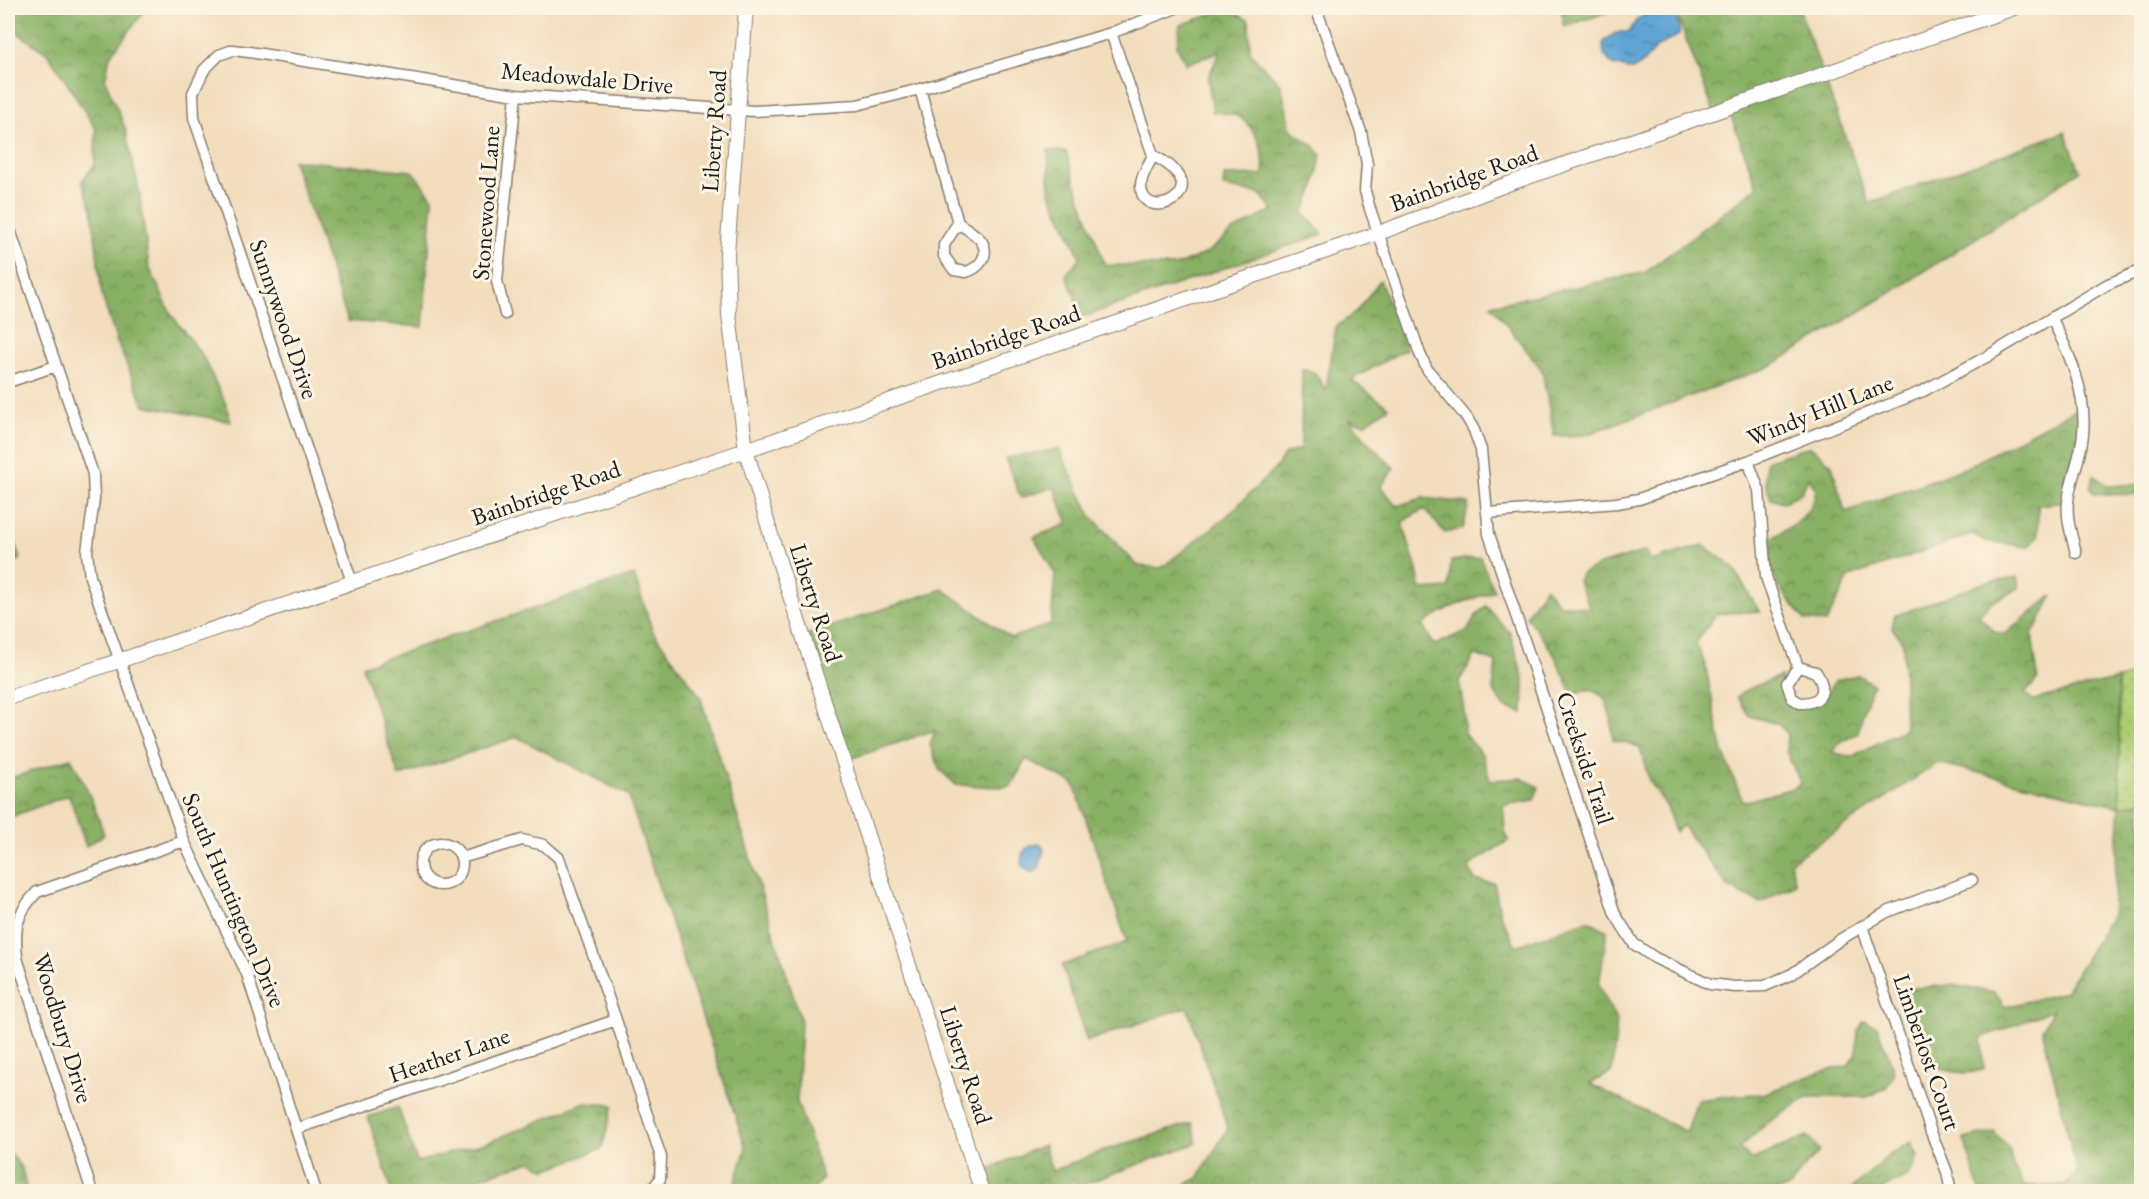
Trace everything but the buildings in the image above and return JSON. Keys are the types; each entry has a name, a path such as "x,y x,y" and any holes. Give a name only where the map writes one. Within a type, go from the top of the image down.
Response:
{"street":[{"name":"Liberty Road","path":"746,8 727,253 729,315 746,450 776,552 982,1191"},
{"name":"Meadowdale Drive","path":"204,70 219,55 233,50 516,95 737,111 857,105 1111,33 1176,8"},
{"name":"Creekside Trail","path":"1316,8 1361,132 1367,164 1365,191 1424,362 1427,369 1467,418 1481,450 1489,534 1615,914 1634,944 1655,958 1710,984 1735,987 1765,986 1792,974 1841,939 1899,906 1972,880"},
{"name":"Bainbridge Road","path":"8,698 746,450 1379,233 1505,185 2014,8"},
{"path":"1111,33 1153,155 1173,168 1181,179 1181,188 1173,202 1156,205 1142,194 1141,178 1153,155"},
{"name":"Sunnywood Drive","path":"204,70 193,93 194,118 352,582"},
{"path":"920,89 958,223 977,237 984,249 984,258 979,265 966,272 954,270 944,256 944,245 958,223"},
{"name":"Stonewood Lane","path":"505,314 497,281 516,95"},
{"name":"South Huntington Drive","path":"8,224 93,474 94,499 87,552 90,577 184,841 247,974 316,1191"},
{"name":"Windy Hill Lane","path":"1488,513 1617,503 1639,499 1749,461 1916,395 1954,376 2108,284 2142,270"},
{"path":"2052,319 2066,347 2083,405 2083,434 2067,502 2068,524 2076,553"},
{"path":"8,382 56,366"},
{"path":"1749,461 1759,490 1766,577 1798,667"},
{"path":"461,858 522,840 544,845 559,858 661,1156 660,1179 650,1191"},
{"name":"Woodbury Drive","path":"93,1191 17,958 15,936 18,919 26,904 37,892 184,841"},
{"name":"Limberlost Court","path":"1862,926 1947,1172 1951,1191"},
{"name":"Heather Lane","path":"297,1129 616,1020"}],"green space":[{"path":"8,8 147,8 110,56 105,80 125,128 139,190 149,267 171,314 202,355 225,402 231,422 144,405 117,342 102,296 92,209 82,181 95,164 96,129 49,55 8,26"},
{"path":"1561,8 1620,8 1564,27"},
{"path":"1674,8 1799,8 1869,203 2065,132 2080,171 1900,287 1769,367 1585,435 1554,436 1542,370 1491,305 1646,272 1757,187 1728,108 1714,112"},
{"path":"1227,9 1249,20 1250,53 1281,85 1291,129 1314,146 1321,155 1315,186 1303,213 1323,234 1080,318 1066,275 1080,257 1050,193 1048,150 1066,152 1105,265 1175,266 1207,253 1231,232 1273,210 1260,194 1223,187 1224,176 1262,175 1263,159 1255,134 1244,121 1235,115 1213,112 1208,78 1220,51 1186,64 1177,46 1180,25"},
{"path":"293,160 412,171 433,198 423,327 348,321"},
{"path":"1380,280 1406,349 1351,380 1389,407 1365,424 1350,419 1367,441 1394,468 1381,487 1397,506 1422,498 1469,503 1463,529 1445,533 1424,509 1402,522 1421,590 1449,588 1451,561 1480,557 1494,591 1448,609 1423,625 1434,645 1467,631 1478,613 1486,606 1510,633 1524,679 1523,713 1505,707 1493,690 1496,662 1475,655 1459,681 1464,710 1464,734 1482,754 1490,780 1521,778 1539,787 1534,800 1503,805 1505,831 1509,840 1469,866 1474,880 1494,883 1500,914 1516,946 1588,920 1607,931 1599,985 1617,1022 1612,1072 1590,1084 1687,1132 1697,1100 1763,1094 1820,1072 1848,1066 1856,1054 1858,1031 1864,1021 1877,1026 1894,1074 1886,1088 1867,1097 1808,1097 1769,1122 1739,1148 1751,1160 1807,1136 1820,1151 1800,1172 1790,1187 1775,1191 1182,1191 1185,1184 1198,1178 1228,1128 1187,1007 1087,1041 1062,965 1127,942 1074,784 1026,759 1011,786 956,785 939,769 930,745 935,730 844,761 803,636 943,589 1011,638 1051,624 1055,574 1034,537 1068,524 1054,487 1021,498 1005,458 1059,449 1091,516 1138,566 1161,568 1226,517 1275,469 1285,454 1301,449 1302,369 1314,372 1326,390 1336,327 1356,312"},
{"path":"2083,405 2068,502 2038,505 2038,536 2028,547 1986,541 1973,534 1849,577 1826,623 1805,620 1779,587 1769,564 1770,539 1800,520 1810,507 1816,490 1809,478 1801,493 1784,502 1771,499 1765,481 1766,461 1810,446 1832,465 1845,512 1965,468"},
{"path":"2094,475 2108,486 2141,484 2141,495 2094,494 2090,487"},
{"path":"8,517 20,560 8,564"},
{"path":"1703,545 1733,567 1759,611 1716,614 1696,643 1705,664 1722,749 1743,802 1801,784 1786,751 1787,733 1778,724 1750,716 1737,697 1746,690 1780,676 1794,709 1818,704 1836,680 1858,675 1873,684 1858,733 1839,743 1832,752 1851,757 1905,729 1903,643 1892,628 1894,616 1986,582 2017,577 2019,588 1990,603 1979,616 1995,632 2005,634 2053,595 2032,635 2038,678 2025,694 2033,700 2118,679 2120,806 2141,802 2141,1191 1980,1191 1964,1139 1994,1132 2009,1149 2013,1166 2024,1186 2065,1186 2077,1171 2042,1029 2053,1010 1981,1038 1984,1069 1962,1073 1926,1062 1895,990 1951,985 1994,992 2005,1007 2065,992 2112,915 2120,807 1938,763 1790,862 1796,884 1760,903 1728,887 1682,825 1675,832 1667,807 1649,780 1640,747 1613,740 1611,718 1604,697 1590,689 1573,695 1554,654 1526,616 1545,587 1559,604 1590,608 1578,581 1581,574 1600,565 1646,551 1651,561"},
{"path":"634,575 653,632 700,696 801,1021 797,1102 823,1178 812,1191 733,1191 746,1148 628,795 517,737 399,776 362,666"},
{"path":"2141,668 2141,802 2120,807 2118,679 2134,675"},
{"path":"71,758 90,796 104,835 86,846 69,795 8,818 8,779"},
{"path":"583,1103 613,1105 602,1149 546,1170 532,1161 438,1191 392,1191 368,1117 398,1107 417,1162 489,1142"},
{"path":"1192,1123 1197,1143 1065,1191 996,1191 986,1170 1044,1145 1052,1171 1105,1150"},
{"path":"1911,1142 1918,1156 1910,1174 1879,1191 1849,1191 1888,1156"},
{"path":"8,1149 22,1169 27,1191 8,1191"}],"water":[{"path":"1667,10 1677,21 1679,35 1657,47 1641,65 1632,70 1613,65 1604,55 1603,43 1612,35 1629,32 1637,20 1644,15"},
{"path":"1040,844 1044,849 1040,864 1036,871 1032,872 1022,866 1023,853 1027,848"}]}
